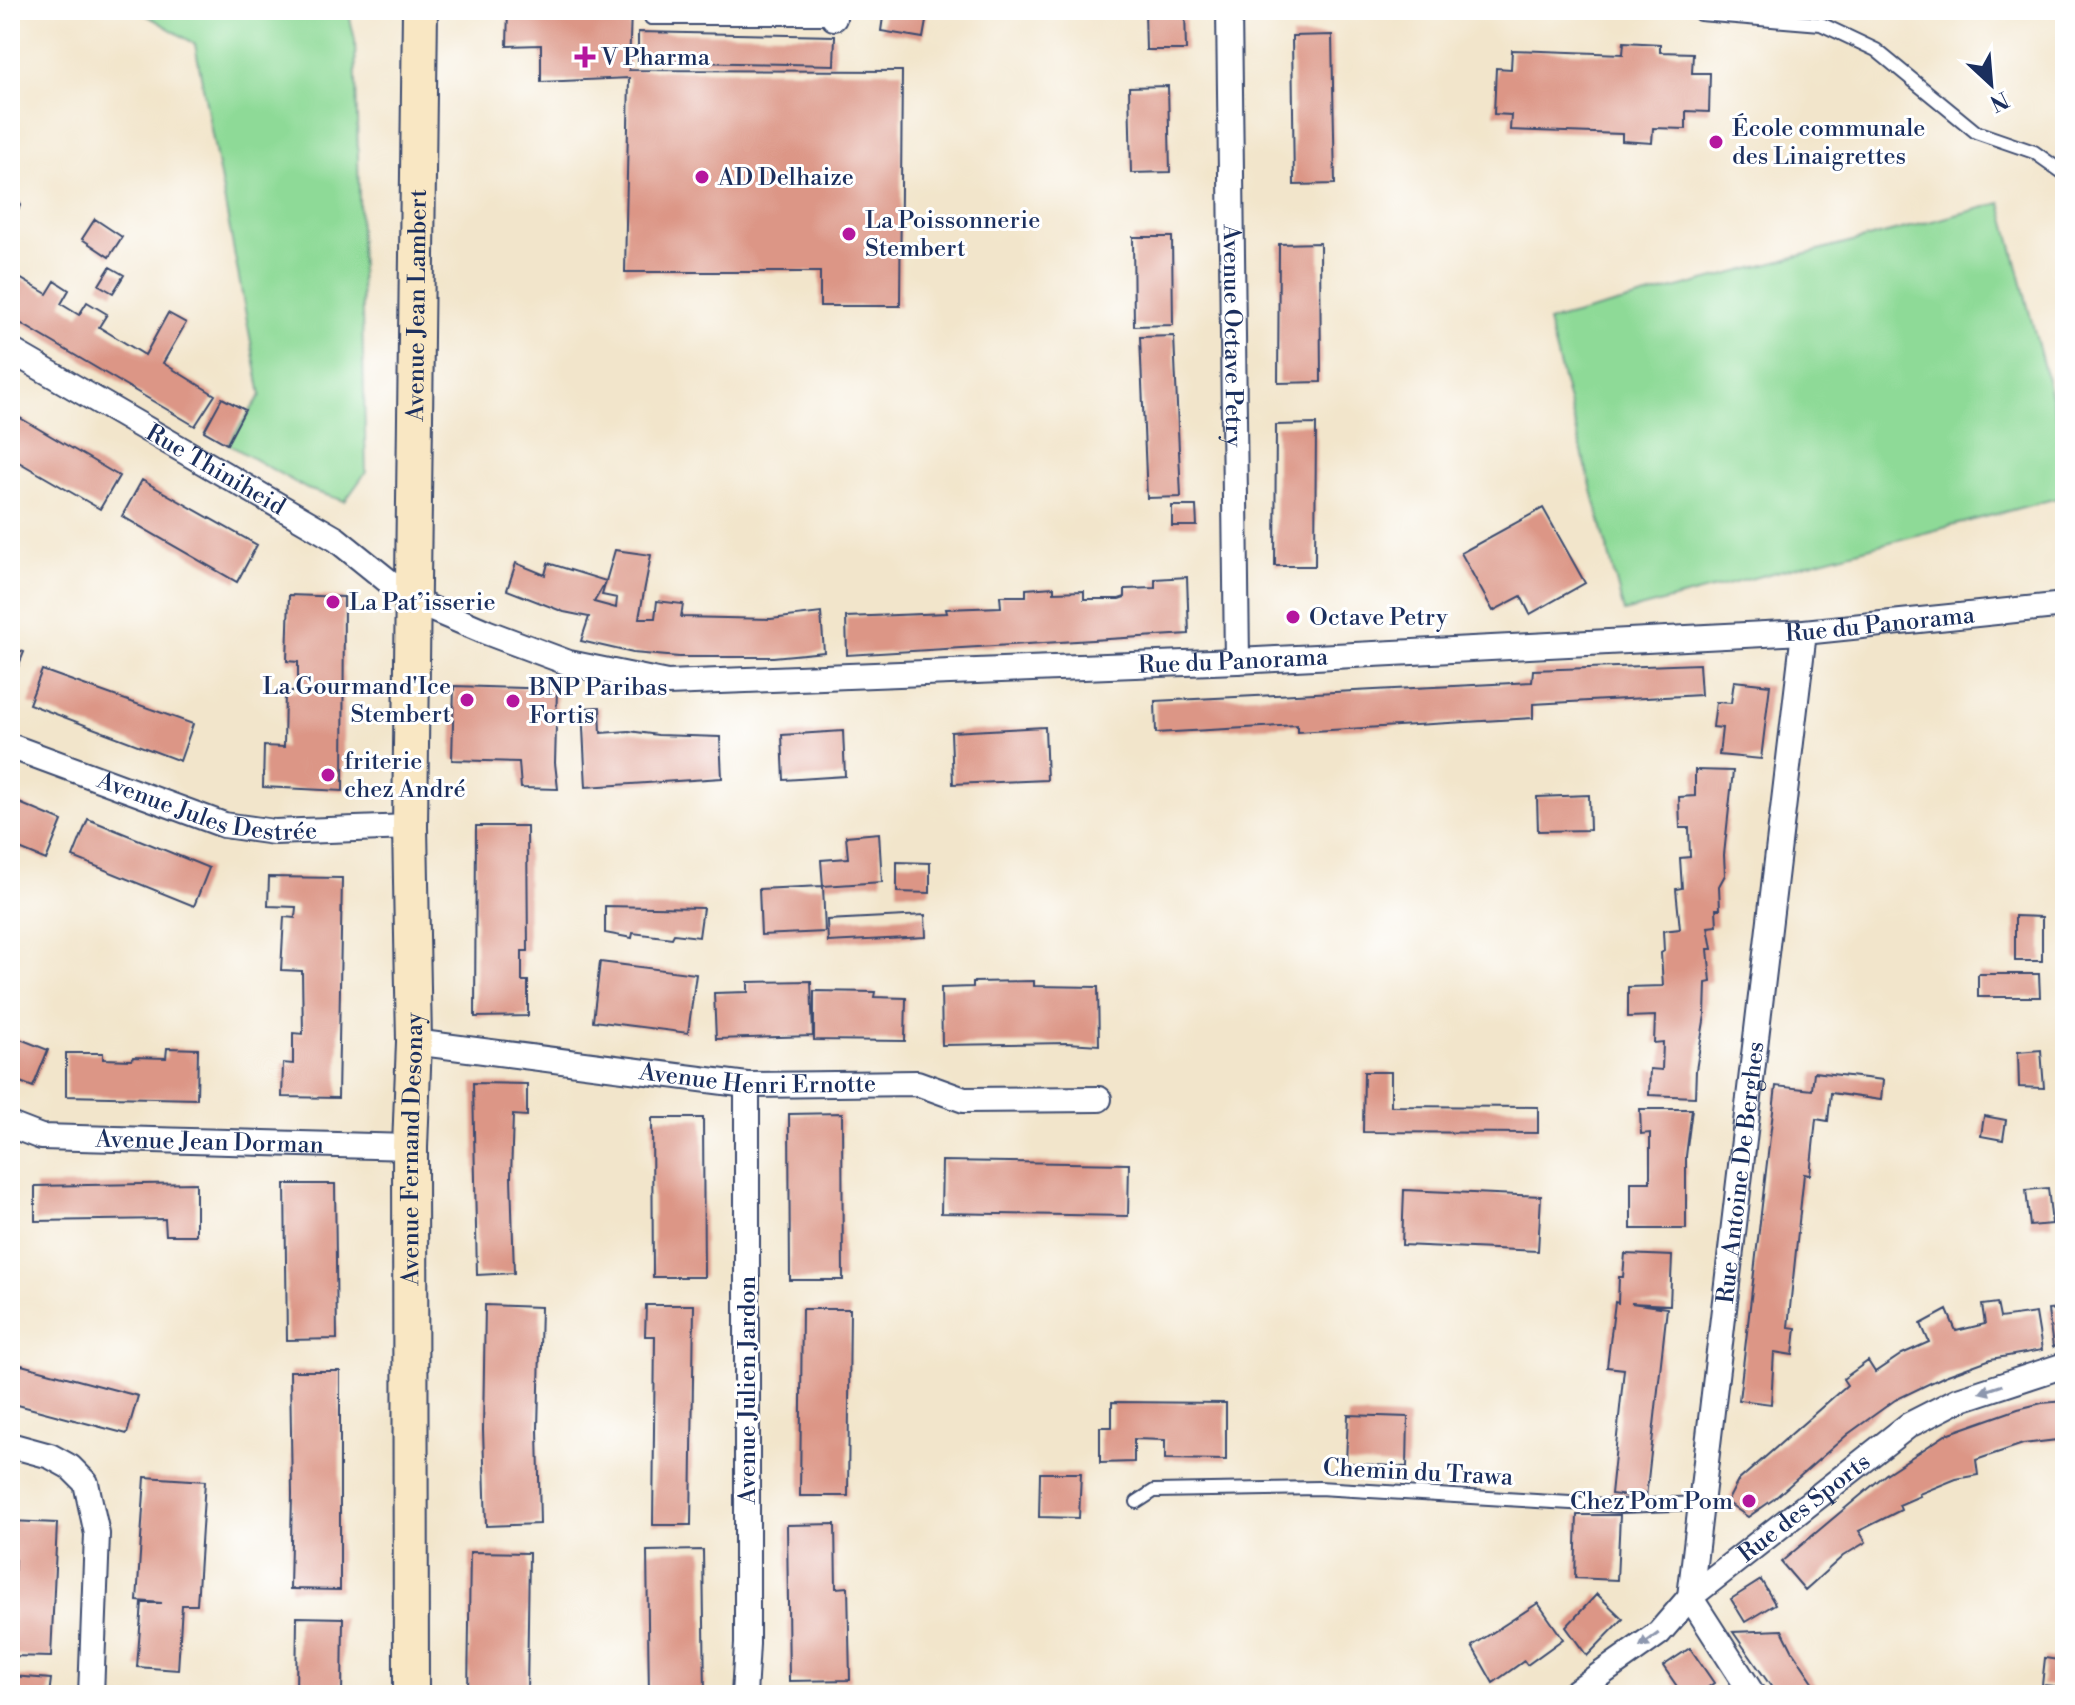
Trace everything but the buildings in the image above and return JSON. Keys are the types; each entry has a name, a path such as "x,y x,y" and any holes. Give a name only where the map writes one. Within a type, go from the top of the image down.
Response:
{"main road":[{"name":"Avenue Jean Lambert","path":"413,601 420,10"},
{"name":"Avenue Fernand Desonay","path":"411,1695 410,1147 414,1042 410,827 413,601"}],"street":[{"name":"Avenue Octave Petry","path":"1229,10 1237,661"},
{"name":"Rue Thiniheid","path":"10,350 336,539 413,601"},
{"name":"Rue du Panorama","path":"413,601 569,663 667,683 1237,661 1804,632 2065,605"},
{"name":"Rue Antoine De Berghes","path":"1690,1597 1804,632"},
{"name":"Avenue Jules Destrée","path":"10,746 224,825 274,832 410,827"},
{"name":"Avenue Henri Ernotte","path":"414,1042 747,1085 917,1083 964,1100 1099,1099"},
{"name":"Avenue Julien Jardon","path":"744,1695 747,1644 747,1085"},
{"name":"Avenue Jean Dorman","path":"10,1125 41,1137 410,1147"},
{"name":"Rue des Sports","path":"1571,1695 1659,1633 1690,1597 1909,1425 1958,1400 2065,1365"},
{"path":"10,1445 50,1456 70,1467 86,1483 97,1534 91,1695"},
{"path":"1690,1597 1753,1695"}],"lane":[{"path":"651,18 834,14"},
{"path":"1700,14 1821,24 1876,50 1976,132 2034,152 2065,174"},
{"name":"Chemin du Trawa","path":"1137,1502 1154,1491 1319,1488 1622,1506 1701,1503"}],"green space":[{"path":"138,10 348,10 355,40 366,472 345,501 307,489 228,444 261,395 195,44"},
{"path":"2001,203 2065,449 2065,496 1624,612 1548,322"}],"place":[{"name":"V Pharma","path":"585,57"},
{"name":"École communale des Linaigrettes","path":"1716,142"},
{"name":"AD Delhaize","path":"702,177"},
{"name":"La Poissonnerie Stembert","path":"849,234"},
{"name":"La Pat’isserie","path":"333,602"},
{"name":"Octave Petry","path":"1293,617"},
{"name":"La Gourmand'Ice Stembert","path":"467,700"},
{"name":"BNP Paribas Fortis","path":"513,701"},
{"name":"friterie chez André","path":"328,775"},
{"name":"Chez Pom Pom","path":"1749,1501"}]}
